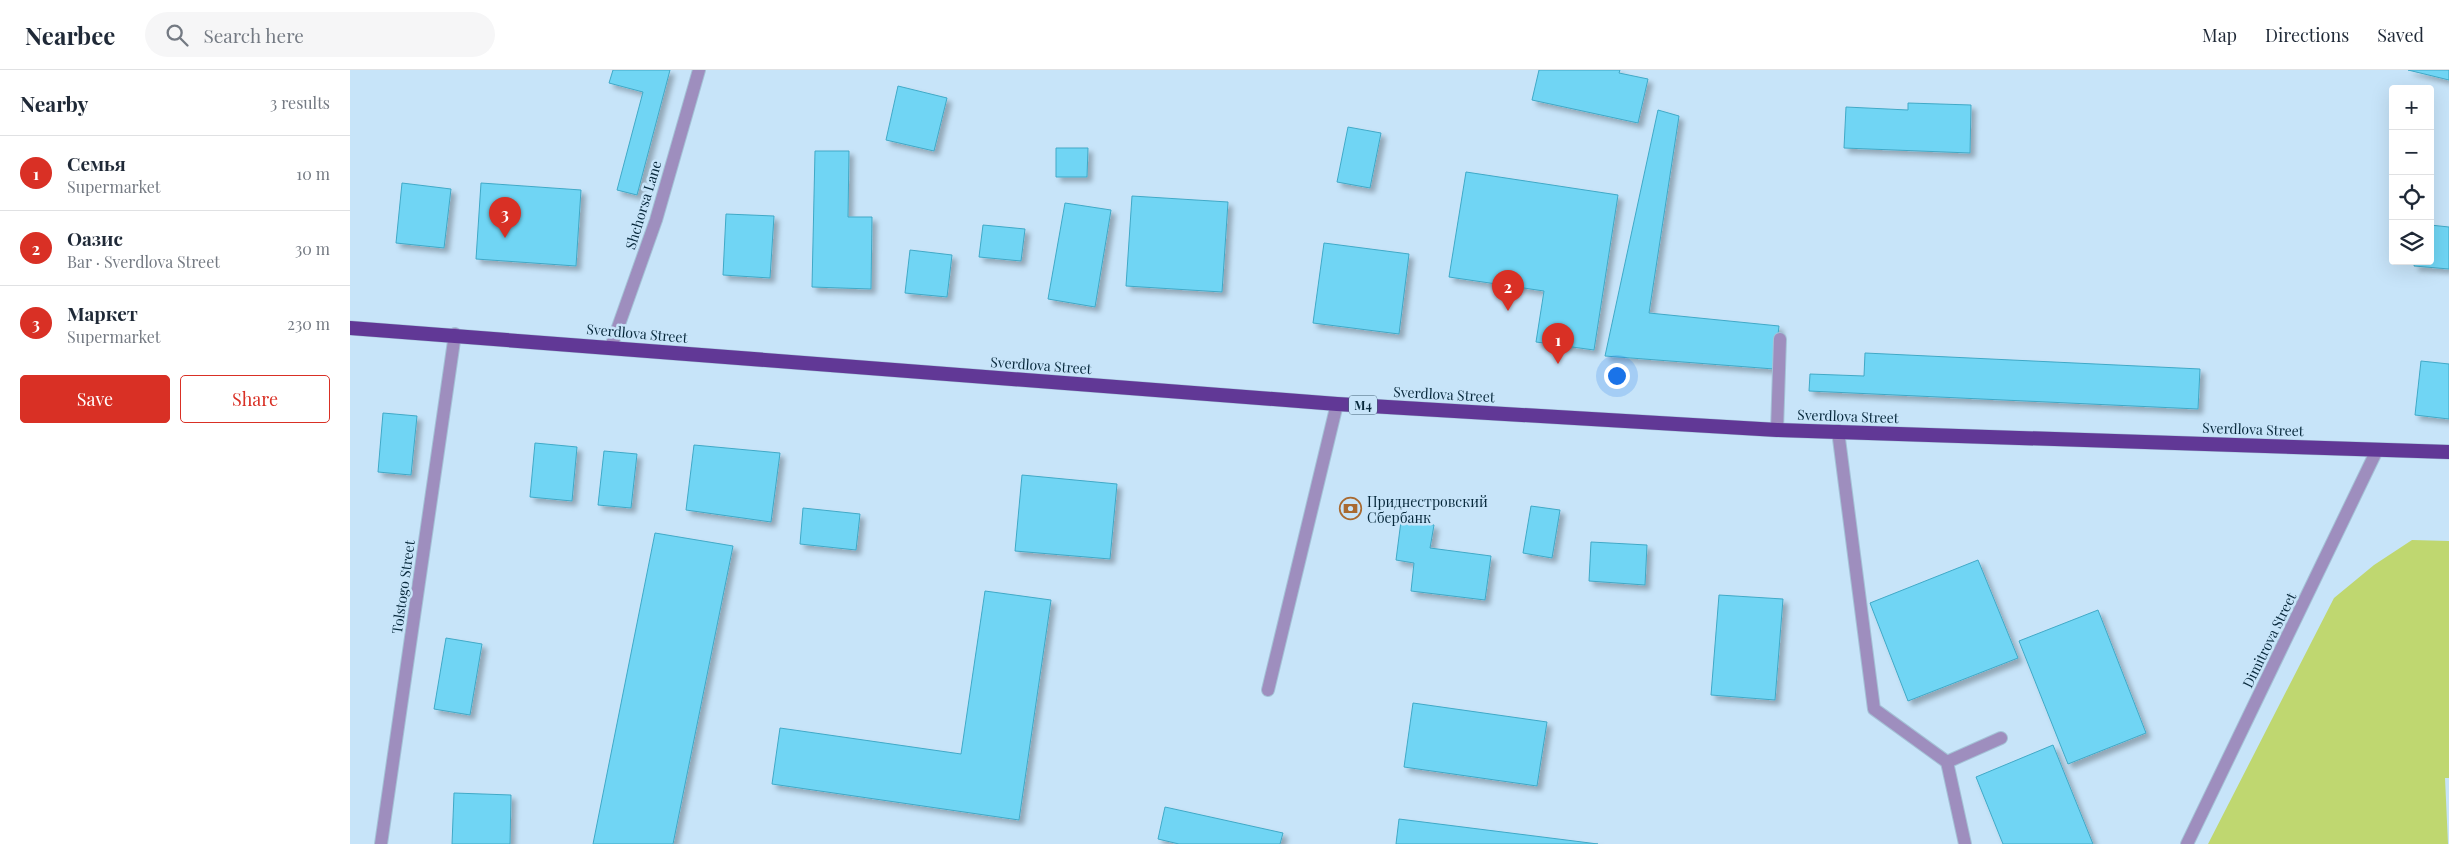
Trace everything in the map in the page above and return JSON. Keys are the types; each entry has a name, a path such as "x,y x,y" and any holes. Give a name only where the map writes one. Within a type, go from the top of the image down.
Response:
{"highway":[{"name":"Sverdlova Street","path":"350,328 455,334 1337,404 1777,430 2449,452"}],"street":[{"name":"Shchorsa Lane","path":"611,347 656,220 699,70"},
{"name":"Tolstogo Street","path":"381,844 455,334"},
{"path":"1777,430 1780,339"},
{"path":"1268,690 1337,404"},
{"path":"1838,431 1874,709 1947,762 1964,844"},
{"name":"Dimitrova Street","path":"2187,844 2377,450"},
{"path":"1947,762 2001,738"}],"green space":[{"path":"2412,540 2449,541 2449,778 2445,778 2448,844 2208,844 2334,598 2374,565"}],"building":[{"path":"613,70 670,70 637,195 617,190 643,92 609,83"},
{"path":"1539,70 1620,70 1619,73 1648,79 1638,123 1532,100"},
{"path":"2408,70 2449,70 2449,80"},
{"path":"898,86 947,98 934,151 886,140"},
{"path":"1908,103 1971,105 1970,153 1844,148 1846,107 1908,110"},
{"path":"1658,110 1679,116 1649,313 1779,326 1774,369 1605,356"},
{"path":"1348,127 1381,133 1370,188 1337,182"},
{"path":"1056,148 1088,148 1087,177 1056,177"},
{"path":"815,151 849,151 848,217 872,217 871,289 812,287"},
{"path":"1466,172 1618,195 1594,350 1536,342 1544,291 1449,277"},
{"path":"402,183 451,189 444,248 396,243"},
{"path":"481,183 581,190 576,266 476,259"},
{"path":"1132,196 1228,202 1222,292 1126,286"},
{"path":"1065,203 1111,210 1095,307 1048,299"},
{"path":"726,214 774,216 770,278 723,275"},
{"path":"983,225 1025,229 1021,261 979,257"},
{"path":"2434,225 2449,227 2449,269 2414,266 2434,265"},
{"path":"1324,243 1409,254 1399,334 1313,323"},
{"path":"910,250 952,255 947,297 905,293"},
{"path":"1865,353 2200,369 2198,409 1809,391 1810,374 1864,376"},
{"path":"2421,361 2449,364 2449,419 2415,415"},
{"path":"383,413 417,416 411,475 378,472"},
{"path":"535,443 577,447 572,501 530,497"},
{"path":"694,445 780,453 771,522 686,510"},
{"path":"604,451 637,454 631,508 598,505"},
{"path":"1022,475 1117,484 1110,559 1015,551"},
{"path":"1531,506 1560,510 1552,558 1523,553"},
{"path":"803,508 860,514 856,550 800,544"},
{"path":"1401,521 1434,525 1430,548 1491,556 1485,600 1411,591 1414,563 1396,560"},
{"path":"655,533 733,546 673,844 593,844"},
{"path":"1591,542 1647,545 1645,585 1589,581"},
{"path":"1978,560 2018,658 1908,701 1870,603"},
{"path":"985,591 1051,600 1019,820 772,784 780,728 961,754"},
{"path":"1719,595 1783,599 1775,700 1711,695"},
{"path":"2098,610 2146,733 2068,764 2019,641"},
{"path":"446,638 482,644 470,715 434,709"},
{"path":"1413,703 1547,722 1537,786 1404,767"},
{"path":"2053,745 2093,844 2003,844 1976,777"},
{"path":"454,793 511,795 510,844 452,844"},
{"path":"1165,807 1283,833 1280,844 1179,844 1158,839"},
{"path":"1399,819 1598,844 1396,844"}],"place":[{"name":"Маркет","path":"505,238"},
{"name":"Оазис","path":"1508,311"},
{"name":"Семья","path":"1558,364"},
{"name":"Приднестровский Сбербанк","path":"1351,509"}]}
